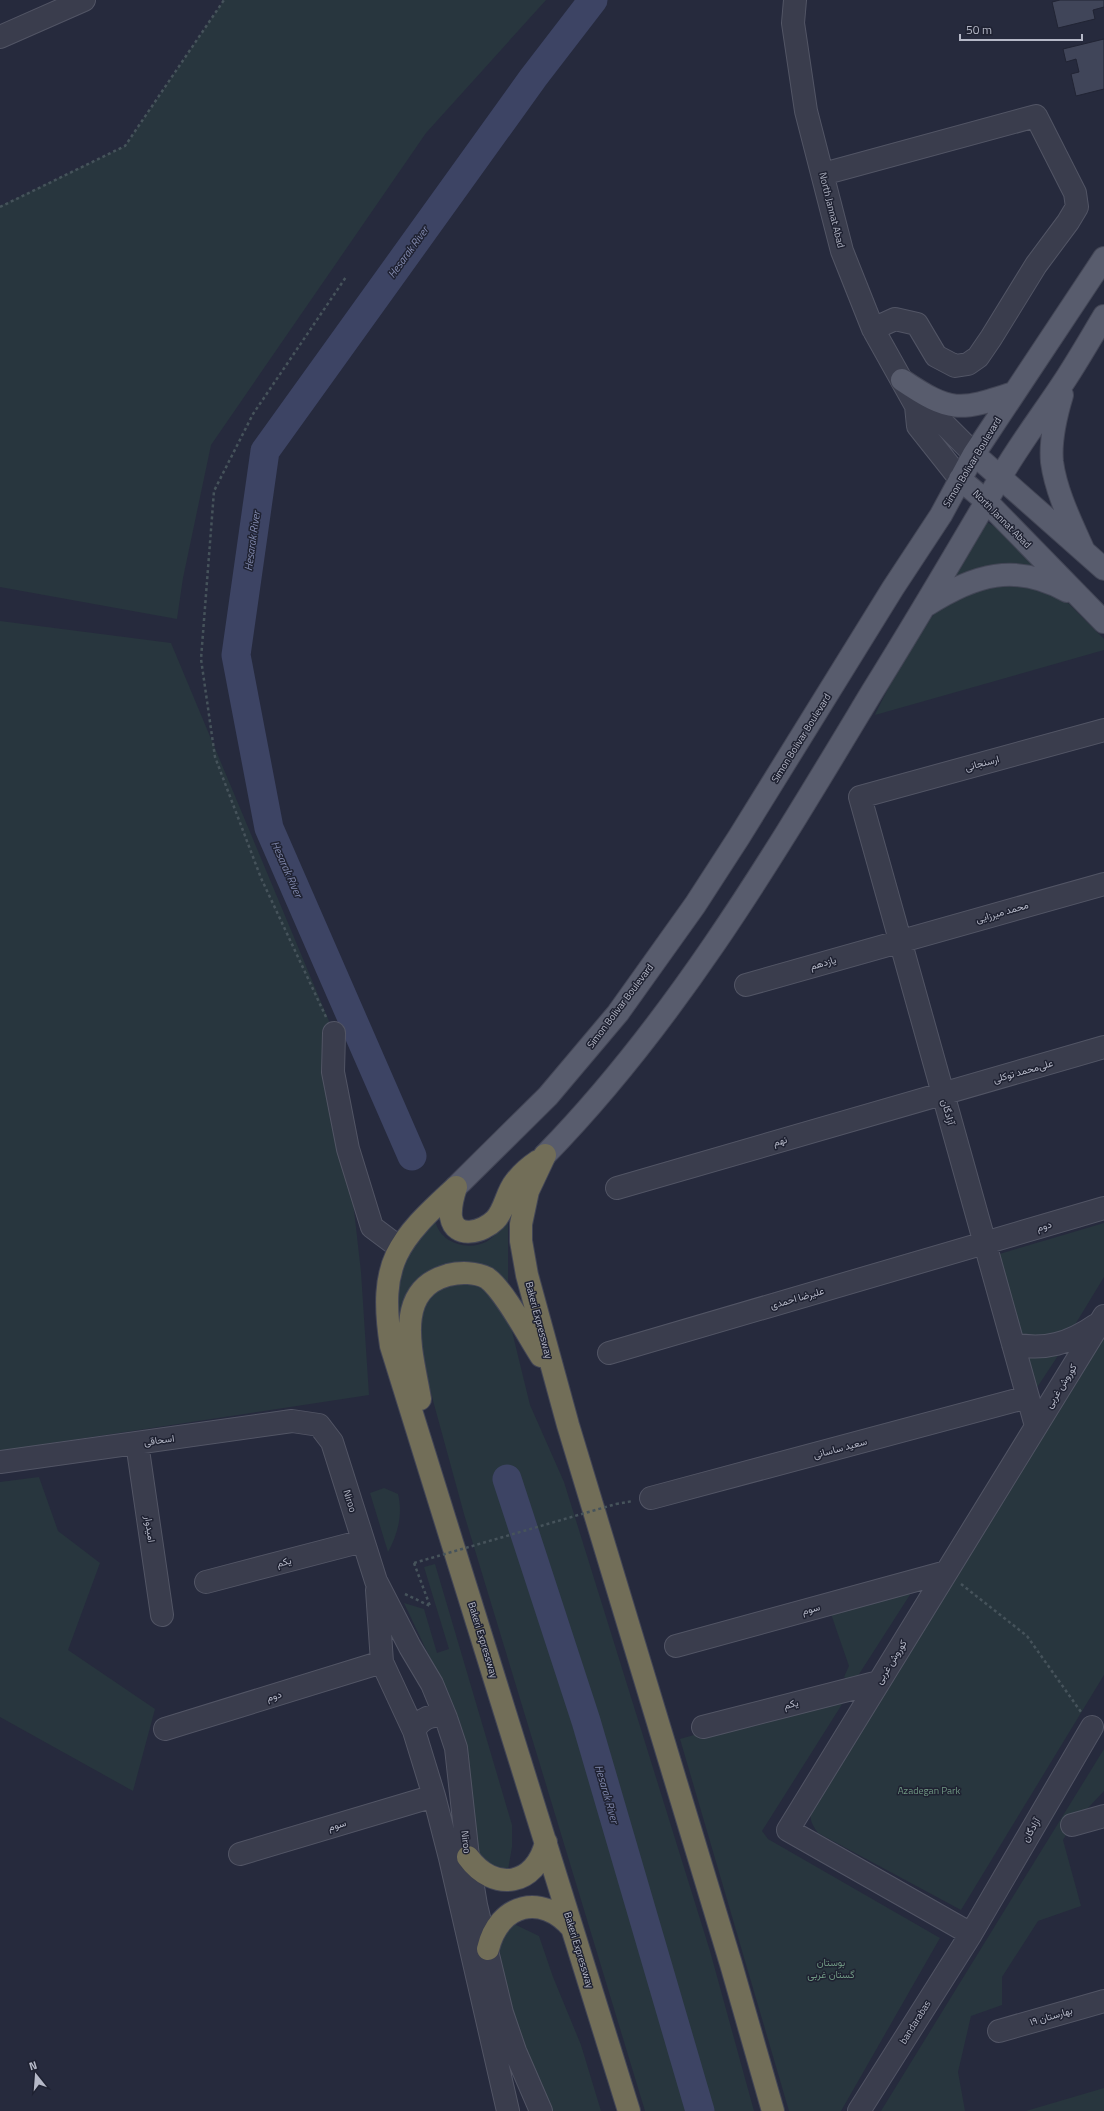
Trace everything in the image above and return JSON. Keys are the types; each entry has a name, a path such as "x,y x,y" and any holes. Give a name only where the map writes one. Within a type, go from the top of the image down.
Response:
{"highway":[{"path":"456,1186 452,1199 451,1218 457,1228 464,1232 475,1232 496,1220 514,1183 524,1171 545,1156"},
{"name":"Bakeri Expressway","path":"545,1156 528,1191 521,1224 521,1241 536,1313 731,1964 772,2111"},
{"name":"Bakeri Expressway","path":"456,1186 420,1219 408,1234 400,1248 387,1284 387,1319 391,1346 629,2111"},
{"path":"434,1481 413,1360 409,1321 412,1306 426,1286 441,1277 456,1273 473,1274 486,1278 496,1286 504,1297 554,1377"},
{"path":"468,1857 476,1868 486,1876 499,1880 513,1880 526,1875 536,1867 543,1855 546,1842"},
{"path":"488,1949 491,1935 498,1923 509,1914 523,1908 537,1907 551,1910 563,1918 572,1928"}],"main road":[{"name":"Simon Bolivar Boulevard","path":"456,1186 548,1096 618,1013 695,905 940,515 974,454 1104,258"},
{"path":"545,1156 600,1095 724,932 924,607 1000,478 1070,373 1104,316"},
{"path":"1070,373 1055,416 1052,462 1064,507 1083,549"},
{"path":"902,380 926,396 942,404 953,406 966,407 1014,394"},
{"path":"974,454 1104,569"},
{"name":"North Jannat Abad","path":"960,479 987,502 1104,622"},
{"path":"924,607 964,584 991,575 1017,575 1036,578 1052,583 1082,600"}],"street":[{"path":"0,37 84,0"},
{"name":"North Jannat Abad","path":"795,0 793,22 806,112 842,251 873,329 916,406 918,426 960,479"},
{"path":"823,174 1036,116 1074,193 1076,207 1068,222 1036,265 978,357 968,364 955,366 936,356 917,324 895,319 873,329"},
{"path":"916,406 932,412 974,454"},
{"name":"ارسنجانی","path":"860,796 1104,730"},
{"name":"آزادگان","path":"860,796 1036,1426"},
{"name":"محمد میرزایی","path":"900,941 1104,884"},
{"name":"یازدهم","path":"746,985 900,941"},
{"path":"334,1033 333,1072 348,1149 372,1227 400,1248"},
{"name":"علی‌محمد توکلی","path":"943,1094 1104,1047"},
{"name":"نهم","path":"617,1188 943,1094"},
{"name":"دوم","path":"984,1243 1104,1208"},
{"name":"علیرضا احمدی","path":"609,1353 984,1243"},
{"path":"1013,1344 1042,1347 1059,1344 1078,1337 1102,1319"},
{"name":"کوروش غربی","path":"971,1934 788,1830 1102,1319"},
{"name":"سعید ساسانی","path":"651,1498 1028,1398"},
{"name":"اسحاقی","path":"0,1462 292,1422 319,1425"},
{"name":"Niroo","path":"319,1425 332,1442 376,1581 410,1647 432,1684 456,1748 468,1857 476,1905 488,1949 502,2013 515,2051 541,2111"},
{"name":"امیدوار","path":"137,1443 162,1615"},
{"name":"یکم","path":"206,1582 363,1542"},
{"name":"سوم","path":"676,1646 946,1572"},
{"name":"Niroo","path":"376,1581 382,1662 414,1731 434,1796 450,1858 508,2111"},
{"name":"دوم","path":"165,1729 382,1662"},
{"name":"یکم","path":"703,1727 879,1682"},
{"path":"414,1731 424,1719 431,1716 446,1718"},
{"name":"آزادگان","path":"971,1934 1092,1727"},
{"name":"سوم","path":"240,1854 434,1796"},
{"path":"1072,1825 1104,1816"},
{"name":"bandarabas","path":"859,2111 971,1934"},
{"name":"بهارستان ۱۹","path":"999,2031 1104,2002"}],"path":[{"path":"0,207 125,146 224,0"},
{"path":"334,1033 260,878 215,757 201,659 214,491 253,414 346,277"},
{"path":"430,1606 414,1563 620,1503"},
{"path":"946,1572 1027,1636 1092,1727"}],"green space":[{"path":"224,0 546,0 426,133 211,445 183,578 177,619 0,587 0,206 125,146"},
{"path":"987,522 1009,536 1051,576 948,587"},
{"path":"1016,581 1062,597 1104,639 1104,650 875,715 910,649 945,602 956,595"},
{"path":"0,621 171,643 334,1033 361,1272 369,1395 0,1451"},
{"path":"435,1216 436,1225 446,1238 461,1245 470,1246 478,1245 490,1240 508,1216 508,1282 493,1271 474,1262 435,1267 419,1280 398,1321 398,1281 412,1246"},
{"path":"1104,1223 1104,1277 1073,1328 1025,1343 1016,1331 996,1255"},
{"path":"441,1282 485,1283 509,1319 530,1405 564,1482 710,1951 754,2111 645,2111 464,1514 420,1353 420,1301"},
{"name":"Azadegan Park","path":"1104,1338 1104,1675 961,1910 818,1833 811,1820 811,1811"},
{"path":"1065,1345 1036,1389 1022,1351"},
{"path":"39,1477 58,1531 100,1563 68,1650 155,1709 133,1791 0,1717 0,1482"},
{"path":"384,1488 398,1494 400,1509 399,1524 388,1552 370,1493"},
{"path":"435,1564 512,1825 512,1847 508,1870 492,1867 477,1853 461,1738 430,1658 404,1603 424,1609 437,1653 449,1649 424,1567"},
{"path":"913,1590 854,1682 844,1677 849,1666 830,1611"},
{"name":"بوستان گستان غربی","path":"851,1690 762,1831 768,1839 940,1938 841,2111 789,2111 680,1739"},
{"path":"1104,1749 1104,1791 1072,1825 1063,1840 1081,1906 1038,1921 1002,1977 1002,2005 971,2016 958,2072 965,2111 881,2111"},
{"path":"514,1924 539,1936 553,1977 581,2045 601,2111 546,2111 512,2017 498,1943"},
{"path":"1104,2088 1104,2111 1026,2111"}],"building":[{"path":"1060,0 1104,0 1104,7 1093,10 1095,19 1058,28 1052,2"},
{"path":"1104,39 1104,89 1076,96 1071,74 1079,72 1076,59 1066,62 1063,49"}],"waterway":[{"name":"Hesarak River","path":"412,1156 269,828 236,655 265,451 533,78 593,0"},
{"name":"Hesarak River","path":"507,1479 586,1721 700,2111"}]}
